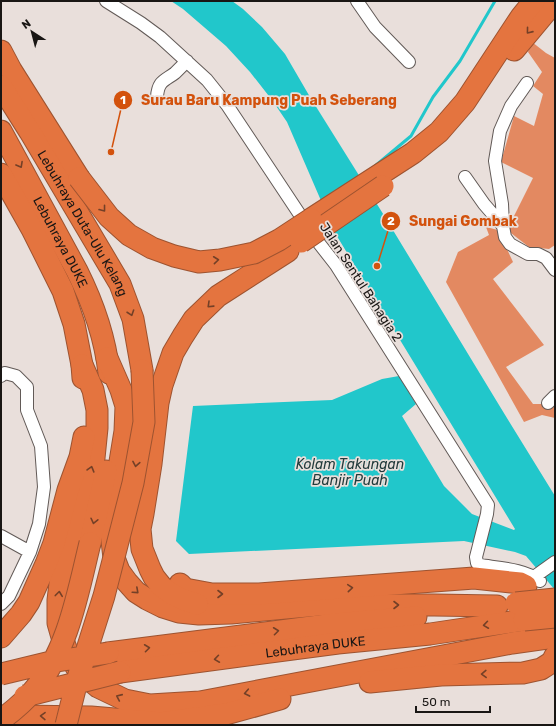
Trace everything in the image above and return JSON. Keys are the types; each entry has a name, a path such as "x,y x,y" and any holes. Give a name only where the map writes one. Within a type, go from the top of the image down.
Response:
{"highway":[{"path":"231,613 204,607 184,600 162,587 154,577 142,549 140,529 158,403 162,385 173,353 194,319 218,296 380,182 439,132 465,102 521,17 534,1"},
{"path":"1,63 49,139 109,217 129,235 152,248 174,256 199,262 220,260 254,253 380,182 426,158 444,142 512,52 555,1"},
{"path":"1,51 11,70 79,178"},
{"name":"Lebuhraya Duta-Ulu Kelang","path":"1,86 120,284 133,319 142,370 144,422 133,483 104,596"},
{"name":"Lebuhraya DUKE","path":"1,131 85,287 102,335 107,358"},
{"name":"Lebuhraya DUKE","path":"1,174 32,229 61,286 74,324 82,365"},
{"path":"107,358 121,390 126,406 125,431 111,517 114,558 119,571 127,582 136,592 147,599 163,607 179,612 199,614 231,613 318,605 434,605 525,592 520,583 474,578 259,594 212,594 185,589 170,576 160,560 150,538 143,514"},
{"path":"1,718 14,710 34,691 49,669 69,626 90,543 110,451 114,422 107,358"},
{"path":"1,619 20,595 32,576 68,490 80,457 85,426 85,400 82,365"},
{"path":"82,365 93,390 97,410 98,428 94,458 75,520 61,575 58,600 58,623 68,654 78,670 98,687 125,700 150,705 200,702 512,643 555,637"},
{"path":"1,637 21,614 29,602 38,558 54,543 68,490"},
{"name":"Lebuhraya DUKE","path":"525,592 555,617"},
{"name":"Lebuhraya DUKE","path":"1,703 120,672 338,643 430,634 525,592"},
{"name":"Lebuhraya DUKE","path":"1,674 51,662 108,652 335,624 416,617 525,592 555,599"},
{"path":"66,725 77,681 104,596"},
{"path":"79,725 82,705 102,622 104,596"},
{"path":"330,686 441,675 524,673 541,669 552,662 555,656"},
{"path":"1,718 19,716 91,718 161,723 226,714 416,665 437,657"},
{"path":"524,673 555,678"}],"street":[{"name":"Jalan Sentul Bahagia 2","path":"106,1 160,37 207,80 227,105 318,242 336,265 488,505 476,560 480,565 508,569 525,592"},
{"path":"357,1 374,27 409,62"},
{"path":"157,97 158,89 164,80 176,72 187,61"},
{"path":"526,83 511,106 500,131 495,161 502,204 503,226 505,237 510,244 528,254 538,254 546,258 555,270"},
{"path":"465,177 484,204 503,226"},
{"path":"1,376 5,373 16,376 26,387 27,410 41,446 44,487 39,524 38,558 9,596 1,604"},
{"path":"1,536 38,558"},
{"path":"525,592 555,562"}],"shaded area":[{"path":"532,42 555,58 555,245 549,249 529,247 507,230 533,178 501,162 514,116 534,126 543,94 533,86 542,72 528,52"},
{"path":"486,227 498,230 513,262 493,279 544,345 506,367 533,404 547,404 555,400 555,418 542,415 524,422 446,282 458,252 489,235"}],"water":[{"name":"Kolam Takungan Banjir Puah","path":"171,1 232,1 262,27 285,54 555,496 555,590 526,556 515,552 464,541 189,554 176,541 193,406 332,400 382,379 399,376 416,404 402,416 444,486 472,514 514,530 515,529 335,233 287,122 250,72 226,46 183,9"}],"waterway":[{"path":"375,166 411,136 433,97 460,61 495,1"}],"place":[{"name":"Surau Baru Kampung Puah Seberang","path":"111,152"},
{"name":"Sungai Gombak","path":"377,266"}]}
